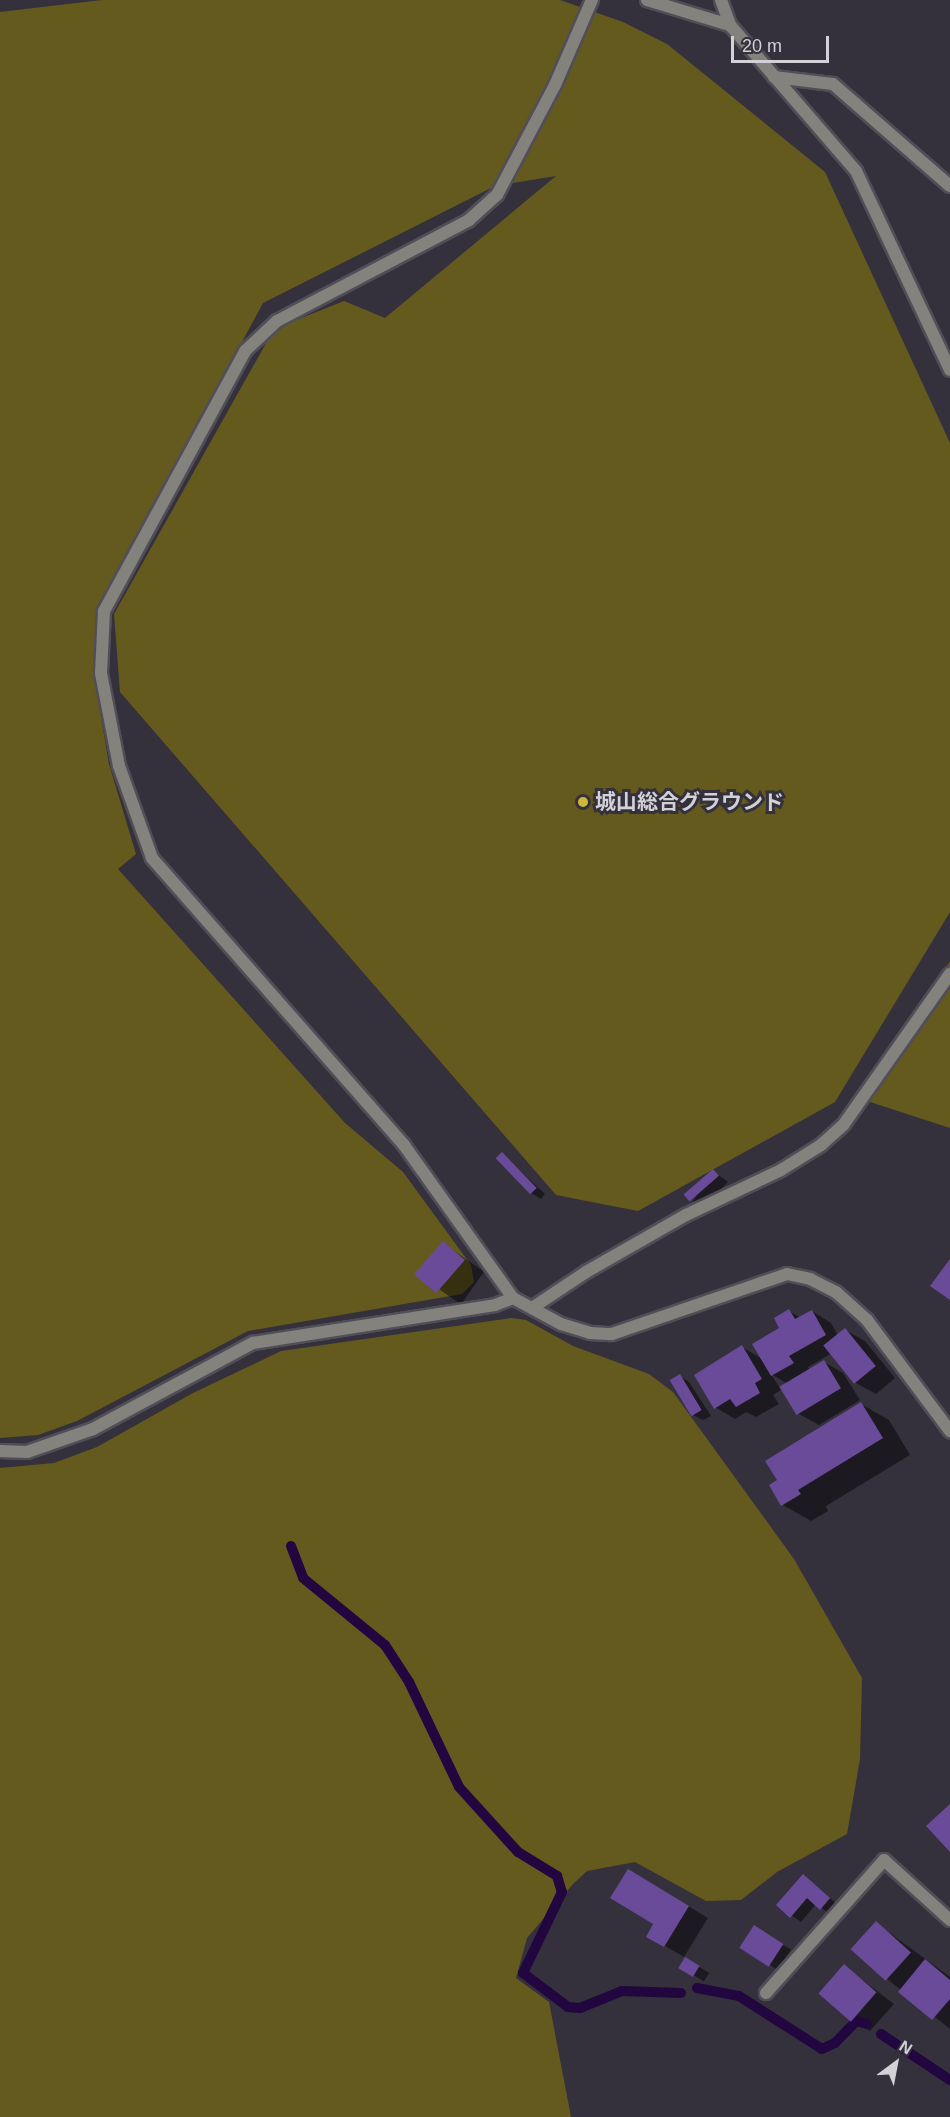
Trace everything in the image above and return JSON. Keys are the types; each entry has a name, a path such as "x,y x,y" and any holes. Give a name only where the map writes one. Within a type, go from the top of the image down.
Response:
{"street":[{"path":"592,0 555,85 497,195 470,220 277,321 245,351 104,611 101,673 119,766 152,858 404,1145 513,1298 561,1324 590,1333 612,1334 633,1330 767,1279 787,1274 810,1279 836,1292 867,1320 950,1431"},
{"path":"647,0 729,25"},
{"path":"721,0 729,25 856,171 950,370"},
{"path":"774,76 833,84 950,186"},
{"path":"532,1308 586,1272 686,1215 781,1170 821,1145 844,1124 950,975"},
{"path":"0,1451 27,1452 93,1429 253,1343 495,1305 513,1298"},
{"path":"766,1993 884,1860 950,1920"}],"shaded area":[{"path":"102,0 560,0 623,22 667,44 825,172 950,443 950,912 835,1102 638,1211 556,1195 120,692 114,614 274,329 344,301 385,318 556,176 495,186 263,303 97,612 93,670 109,764 136,854 118,869 345,1123 403,1172 471,1265 474,1282 462,1294 248,1331 77,1421 38,1435 0,1438 0,12"},
{"path":"950,961 950,1128 864,1100"},
{"path":"511,1318 526,1320 573,1346 649,1374 673,1392 794,1559 862,1678 860,1759 847,1834 777,1872 741,1900 706,1901 635,1862 587,1871 573,1884 527,1938 516,1978 549,2002 571,2117 0,2117 0,1468 54,1463 97,1447 193,1393 281,1351"}],"building":[{"path":"502,1152 537,1188 530,1194 496,1158"},
{"path":"713,1169 719,1176 689,1201 684,1195"},
{"path":"443,1241 465,1260 436,1293 414,1274"},
{"path":"950,1259 950,1300 930,1286"},
{"path":"789,1309 795,1319 812,1310 826,1335 789,1356 794,1363 771,1376 752,1344 779,1328 774,1318"},
{"path":"845,1328 876,1366 854,1384 823,1346"},
{"path":"742,1345 762,1379 755,1383 760,1393 736,1407 730,1399 714,1409 694,1375"},
{"path":"824,1360 841,1388 796,1415 779,1387"},
{"path":"680,1374 702,1410 691,1416 670,1380"},
{"path":"861,1402 883,1438 798,1490 801,1494 781,1506 769,1485 777,1480 765,1461"},
{"path":"950,1804 950,1852 926,1826"},
{"path":"628,1869 689,1906 664,1947 646,1937 653,1924 610,1898"},
{"path":"803,1874 830,1898 820,1910 807,1898 790,1918 776,1905"},
{"path":"876,1921 911,1952 886,1981 851,1949"},
{"path":"754,1925 783,1944 769,1967 739,1948"},
{"path":"685,1957 700,1966 693,1977 678,1968"},
{"path":"925,1959 950,1980 950,1999 932,2020 898,1992"},
{"path":"844,1964 876,1992 851,2022 818,1993"}],"waterway":[{"path":"291,1546 303,1578 385,1645 409,1682 459,1787 518,1852 557,1876 562,1892 523,1973 568,2007 580,2008 622,1991 681,1993"},
{"path":"697,1988 739,1996 822,2049 835,2043 856,2021 867,2024"},
{"path":"881,2034 950,2080"}],"place":[{"name":"城山総合グラウンド","path":"583,802"}]}
